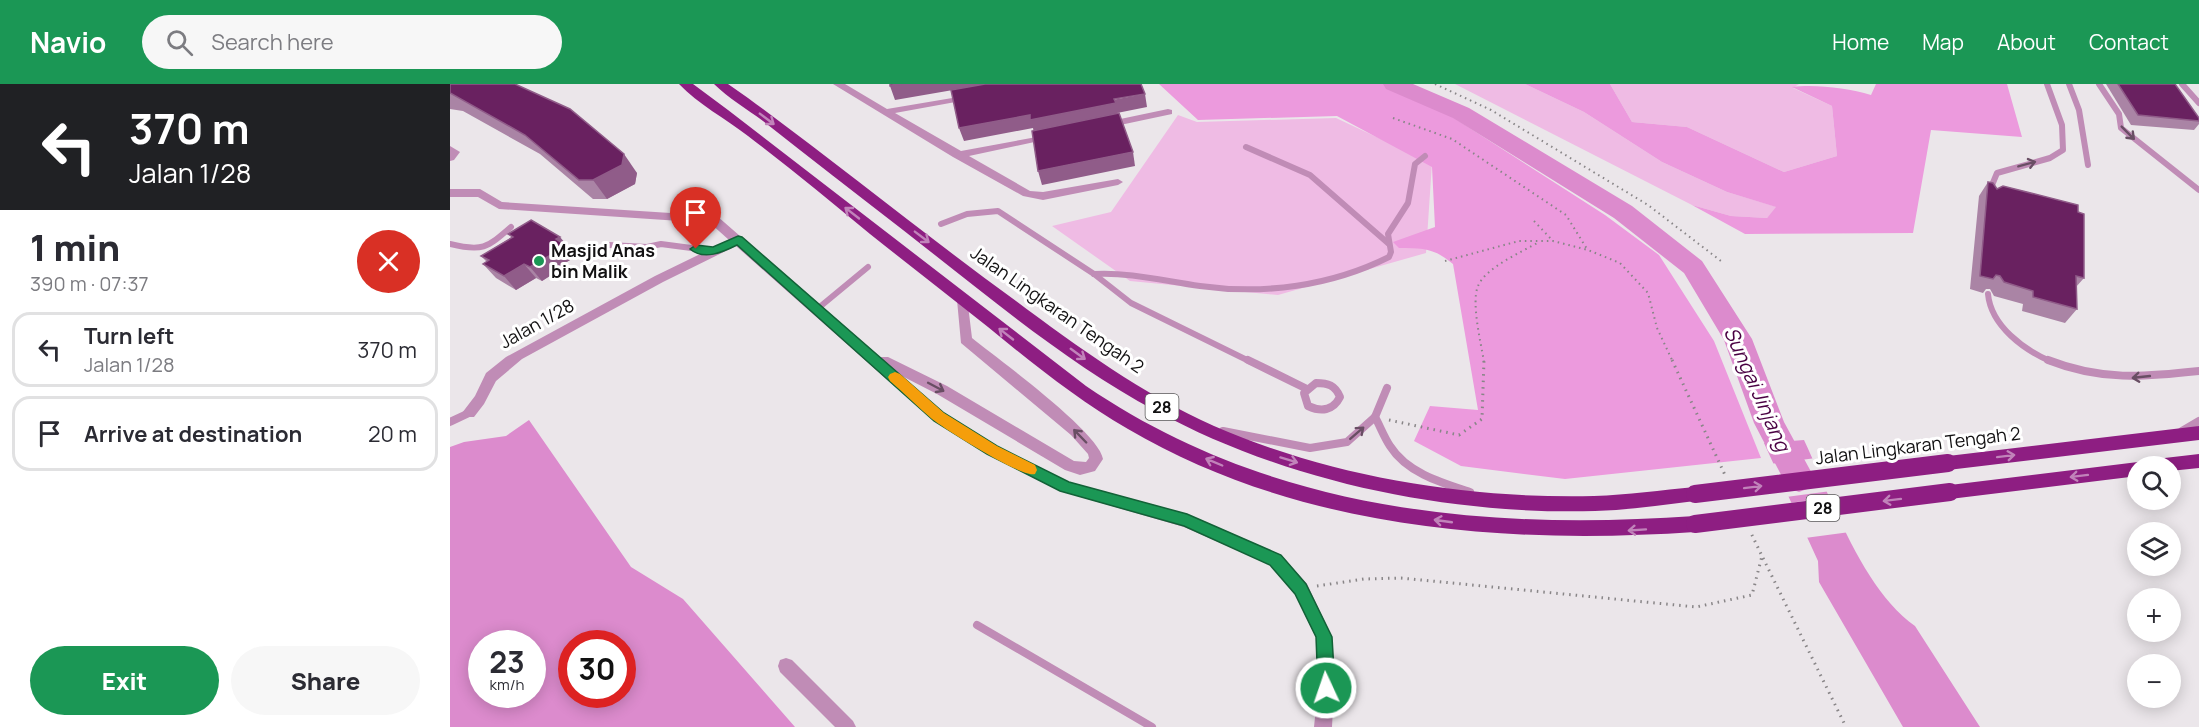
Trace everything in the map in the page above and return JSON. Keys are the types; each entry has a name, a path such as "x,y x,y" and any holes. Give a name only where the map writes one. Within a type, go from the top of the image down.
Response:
{"highway":[{"name":"28","path":"685,84 1069,382 1140,428 1237,472 1293,491 1406,516 1504,527 1572,531 1632,530 2127,470"},
{"name":"Jalan Lingkaran Tengah 2","path":"720,84 986,287 1092,363 1160,406 1199,427 1252,448 1360,480 1484,497 1565,503 1623,502 2199,433"},
{"path":"2181,463 2199,461"}],"street":[{"path":"838,84 1027,195 1037,196 1118,182"},
{"path":"885,112 987,93"},
{"path":"1098,127 1168,112"},
{"path":"957,155 1062,134"},
{"path":"450,149 455,152 450,158"},
{"path":"450,193 480,193 499,205 706,217 717,221 939,417 992,450 1065,487 1187,521 1276,560 1301,589 1324,637 1326,688 1323,727"},
{"name":"Jalan 1/28","path":"469,413 481,402 492,377 501,366 546,339 738,240"},
{"path":"865,351 942,390 1070,466 1080,469 1090,467 1096,459 1095,452 1076,431 966,340 963,300"},
{"path":"786,666 847,727"}],"lane":[{"path":"1989,197 1996,173 2050,158 2063,150 2065,139 2047,84"},
{"path":"2069,84 2079,110 2088,165"},
{"path":"2099,84 2119,114 2121,128 2199,190"},
{"path":"2182,84 2199,103"},
{"path":"1246,147 1310,175 1389,244"},
{"path":"1094,274 1118,272 1204,286 1278,290 1371,267 1389,257 1391,252 1390,228 1408,203 1415,164 1425,156"},
{"path":"941,224 967,214 998,211 1094,274 1131,303 1306,388"},
{"path":"450,244 481,250 488,248 511,227"},
{"path":"609,245 647,247 661,244 714,251"},
{"path":"816,310 868,267"},
{"path":"1988,294 1988,300 1999,323 2014,339 2040,356 2071,370 2122,378 2199,371"},
{"path":"1316,383 1328,383 1340,393 1339,402 1324,410 1308,406 1304,397 1306,388 1316,383"},
{"path":"1199,427 1310,448 1347,442 1376,417 1387,388"},
{"path":"450,422 469,413"},
{"path":"1376,417 1391,448 1404,461 1426,476 1484,497"},
{"path":"2174,436 2199,421"},
{"path":"977,625 1152,727"}],"path":[{"path":"1435,84 1491,110 1648,205 1721,261"},
{"path":"1393,118 1452,139 1566,215 1588,250"},
{"path":"1534,221 1553,241"},
{"path":"1445,261 1519,241 1553,241 1588,250 1620,264 1648,293 1657,328 1727,480"},
{"path":"1376,417 1459,435 1482,419 1484,363 1476,304 1478,286 1494,268 1540,241"},
{"path":"1747,524 1846,727"},
{"path":"1301,589 1364,579 1401,578 1696,607 1752,594 1762,556"}],"shaded area":[{"path":"1159,84 1385,84 1426,100 1605,215 1659,255 1714,341 1761,458 1565,479 1461,466 1414,441 1430,406 1478,410 1453,264 1434,252 1399,248 1393,242 1435,227 1432,167 1337,116 1198,120"},
{"path":"1455,84 1525,84 1584,112 1662,162 1727,192 1777,207 1767,218 1731,216 1692,205"},
{"path":"1525,84 1610,84 1632,122 1687,127 1784,172 1837,156 1832,106 1792,87 1831,87 1871,95 1876,84 2007,84 2022,137 1931,130 1913,233 1745,234 1692,205 1731,216 1767,218 1776,207 1727,192 1662,162 1584,112"},
{"path":"1610,84 1799,84 1793,88 1832,106 1837,156 1784,172 1687,127 1632,122"},
{"path":"1178,115 1197,122 1336,118 1432,163 1426,253 1278,295 1130,281 1052,226 1111,212"},
{"path":"529,420 631,567 683,599 795,727 450,727 450,447 464,442 506,436"},
{"path":"1804,440 1837,515 1864,567 1896,610 1915,626 1980,727 1903,727 1819,582 1818,561 1764,443"}],"pier":[{"path":"1816,458 1831,491 1786,497 1770,464"},
{"path":"1834,497 1850,532 1805,538 1789,503"}],"building":[{"path":"450,84 515,84 570,109 624,154 622,165 593,180 579,180 525,135 450,93"},
{"path":"985,84 1141,84 1145,94 1114,99 1116,103 1030,120 1030,115 959,128 951,90"},
{"path":"2118,84 2175,84 2199,121 2138,115"},
{"path":"1119,113 1133,152 1038,171 1032,131"},
{"path":"1988,182 1993,183 1997,189 2003,186 2078,205 2078,212 2084,214 2084,278 2076,276 2077,309 2033,297 2033,291 2004,282 2000,276 1996,275 1993,279 1980,276"},
{"path":"531,220 560,237 556,239 564,244 553,250 556,252 530,267 524,264 504,276 483,264 489,260 481,256 513,237 508,234"}],"waterway":[{"name":"Sungai Jinjang","path":"1394,84 1461,113 1623,212 1693,267 1738,339 1769,423 1799,479"}],"slow traffic":[{"path":"895,377 939,417 992,450 1030,470"}],"place":[{"name":"Masjid Anas bin Malik","path":"539,261"}],"route":[{"path":"696,249 714,251 738,240 939,417 992,450 1065,487 1187,521 1276,560 1301,589 1324,637 1326,688"}]}
